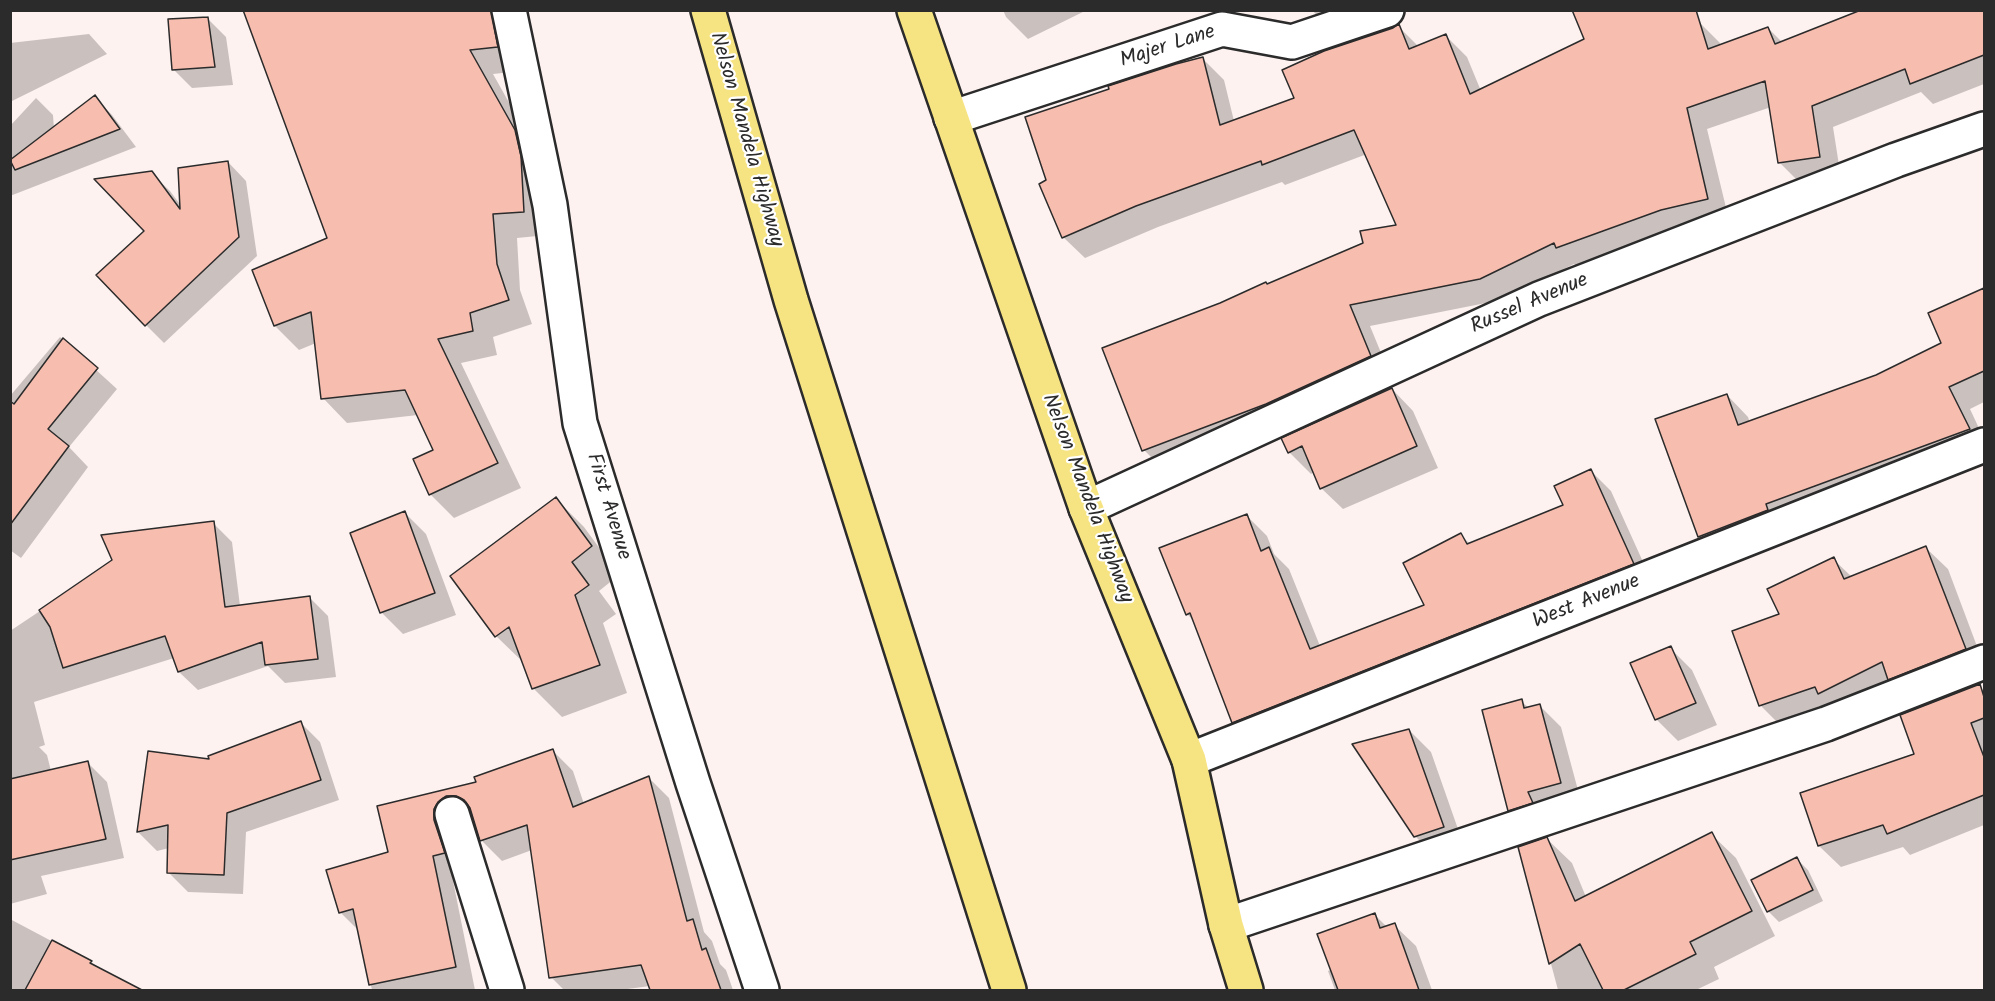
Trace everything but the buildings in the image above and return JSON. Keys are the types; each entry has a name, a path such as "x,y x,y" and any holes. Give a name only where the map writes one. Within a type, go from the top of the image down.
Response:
{"highway":[{"name":"Nelson Mandela Highway","path":"708,10 791,300 1009,990"},
{"name":"Nelson Mandela Highway","path":"914,10 1086,508 1189,760 1226,926 1246,990"}],"street":[{"name":"First Avenue","path":"509,10 550,205 580,423 690,772 762,990"},
{"name":"Majer Lane","path":"951,118 1225,20 1292,42 1387,10"},
{"name":"Russel Avenue","path":"1086,508 1539,299 1896,160 1984,129"},
{"name":"West Avenue","path":"1189,760 1984,445"},
{"path":"1226,926 1826,724 1984,662"},
{"path":"452,814 507,990"}]}
